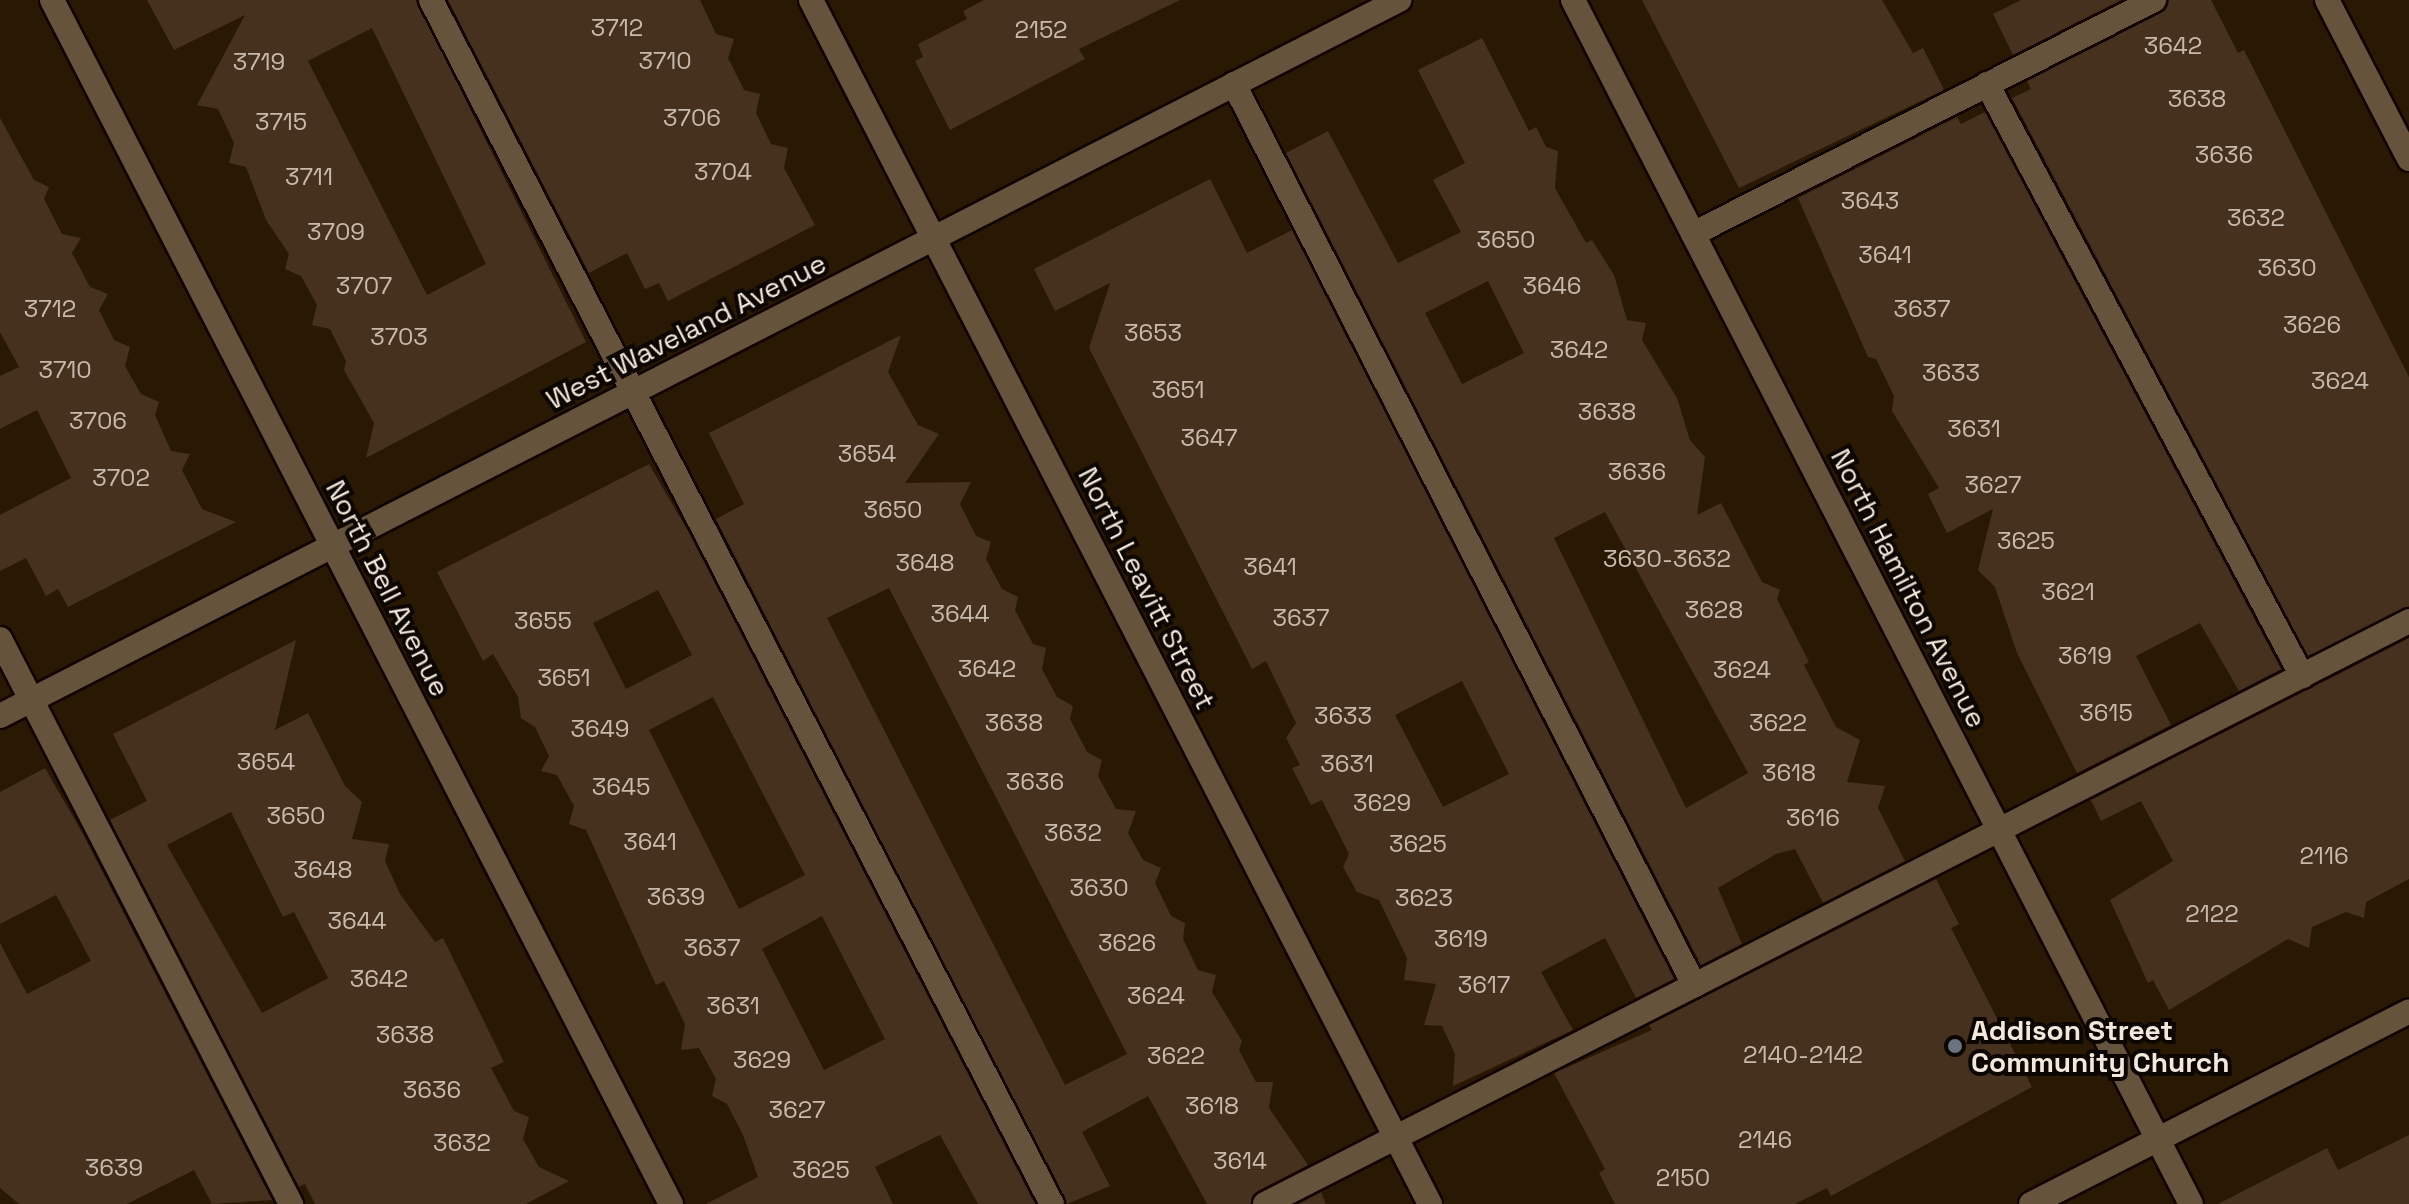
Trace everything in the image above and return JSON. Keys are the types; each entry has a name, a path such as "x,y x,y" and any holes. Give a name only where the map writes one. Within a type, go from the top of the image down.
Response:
{"street":[{"name":"North Bell Avenue","path":"52,0 671,1204"},
{"path":"431,0 1052,1204"},
{"name":"North Leavitt Street","path":"811,0 1430,1204"},
{"name":"West Waveland Avenue","path":"0,716 1399,0"},
{"name":"North Hamilton Avenue","path":"1573,0 2191,1204"},
{"path":"1693,234 2154,0"},
{"path":"2327,0 2409,159"},
{"path":"1234,84 1694,985"},
{"path":"1987,84 2302,676"},
{"path":"1265,1204 2409,621"},
{"path":"0,639 291,1204"},
{"path":"2031,1204 2409,1011"}],"building":[{"path":"147,0 416,0 586,342 366,458 374,423 344,370 346,361 330,329 312,325 317,305 301,276 285,269 289,254 266,220 246,167 229,163 234,143 218,109 197,105 245,15 174,50","holes":["372,28 486,264 427,295 308,61"]},
{"path":"448,0 700,0 716,34 734,39 728,58 744,90 760,94 756,113 771,144 788,148 784,168 815,225 668,301 659,283 645,289 627,253 589,273"},
{"path":"984,0 1180,0 1079,49 1085,59 950,130 915,61 923,57 918,44 967,19 963,11"},
{"path":"1642,0 1882,0 1913,53 1923,48 1944,90 1739,188"},
{"path":"2021,0 2121,0 2013,55 1993,14"},
{"path":"2169,0 2211,0 2238,53 2244,50 2409,377 2409,606 2308,656 2012,98 2031,89 2027,81 2161,13"},
{"path":"1482,38 1529,131 1536,127 1546,147 1558,151 1555,188 1586,243 1592,240 1614,275 1627,320 1646,323 1642,340 1677,398 1690,440 1705,457 1697,515 1721,503 1762,582 1780,590 1777,599 1809,662 1804,665 1836,727 1860,740 1847,782 1885,786 1878,808 1905,861 1823,903 1795,849 1776,854 1718,888 1742,944 1701,965 1286,153 1328,131 1398,263 1461,232 1433,180 1465,163 1418,70","holes":["1488,281 1524,353 1462,384 1425,313","1605,512 1748,773 1686,808 1554,538"]},
{"path":"1985,112 2281,669 2239,691 2200,623 2136,656 2171,725 2077,773 2017,653 1995,587 1978,570 1993,509 1947,533 1928,494 1939,488 1892,411 1894,396 1876,359 1868,357 1798,198 1957,117 1961,124"},
{"path":"0,118 34,180 49,187 44,199 62,234 81,238 72,253 90,287 108,294 99,310 114,340 130,347 125,366 141,394 159,402 155,415 171,451 190,454 182,470 202,509 236,522 68,607 58,589 46,596 26,558 0,571 0,515 71,478 37,410 0,429 0,376 19,367 0,332"},
{"path":"1210,179 1247,253 1292,230 1674,979 1636,998 1605,938 1541,972 1573,1030 1453,1086 1455,1054 1442,1026 1424,1025 1436,984 1404,980 1407,958 1379,900 1357,892 1343,867 1349,854 1322,800 1311,805 1292,768 1300,765 1286,738 1296,723 1266,661 1252,669 1089,348 1110,283 1055,311 1034,269","holes":["1462,681 1509,774 1443,807 1395,715"]},
{"path":"901,335 888,372 918,425 939,434 905,483 971,482 960,504 976,536 991,542 986,559 1002,589 1018,597 1015,610 1033,644 1046,648 1042,669 1057,697 1073,706 1070,719 1087,752 1102,760 1098,776 1116,809 1136,811 1128,833 1143,860 1161,868 1155,883 1171,916 1185,923 1183,939 1198,970 1216,975 1212,992 1242,1041 1239,1050 1256,1082 1273,1082 1269,1108 1308,1165 1258,1191 1250,1204 1207,1204 1148,1096 1082,1132 1110,1186 1067,1204 716,519 744,504 709,433","holes":["889,588 1127,1054 1065,1085 827,618"]},
{"path":"649,464 689,533 1035,1204 978,1204 940,1135 875,1167 893,1204 706,1204 758,1177 743,1135 727,1104 712,1096 716,1079 699,1048 681,1050 685,1024 664,981 656,985 586,830 569,824 574,806 557,775 541,771 549,756 535,727 521,718 518,697 493,654 483,661 437,572","holes":["658,590 692,655 626,689 593,623","713,697 805,875 739,909 649,730","822,916 885,1039 824,1070 762,949"]},
{"path":"2409,638 2409,879 2366,902 2364,918 2346,912 2312,927 2309,948 2288,939 2169,1010 2153,980 2148,983 2110,900 2173,861 2141,801 2101,821 2091,800"},
{"path":"296,640 275,730 308,713 345,786 362,802 352,839 389,844 385,861 400,894 435,942 443,938 504,1062 491,1068 514,1111 529,1117 523,1139 539,1167 569,1181 526,1204 315,1204 305,1184 299,1187 110,820 147,801 113,734","holes":["231,812 283,917 294,912 328,978 262,1013 167,845"]},
{"path":"45,768 83,834 272,1200 212,1204 194,1170 127,1204 19,1204 0,1188 0,943 27,994 91,961 56,895 0,924 0,792"},
{"path":"1936,879 1959,924 1951,928 2032,1087 1831,1196 1827,1188 1795,1204 1615,1204 1599,1173 1605,1169 1554,1073 1652,1030 1649,1025"},
{"path":"2409,1135 2409,1204 2218,1204 2327,1148 2338,1170"},
{"path":"1321,1192 1326,1204 1298,1204"}],"place":[{"name":"Addison Street Community Church","path":"1955,1046"}]}
